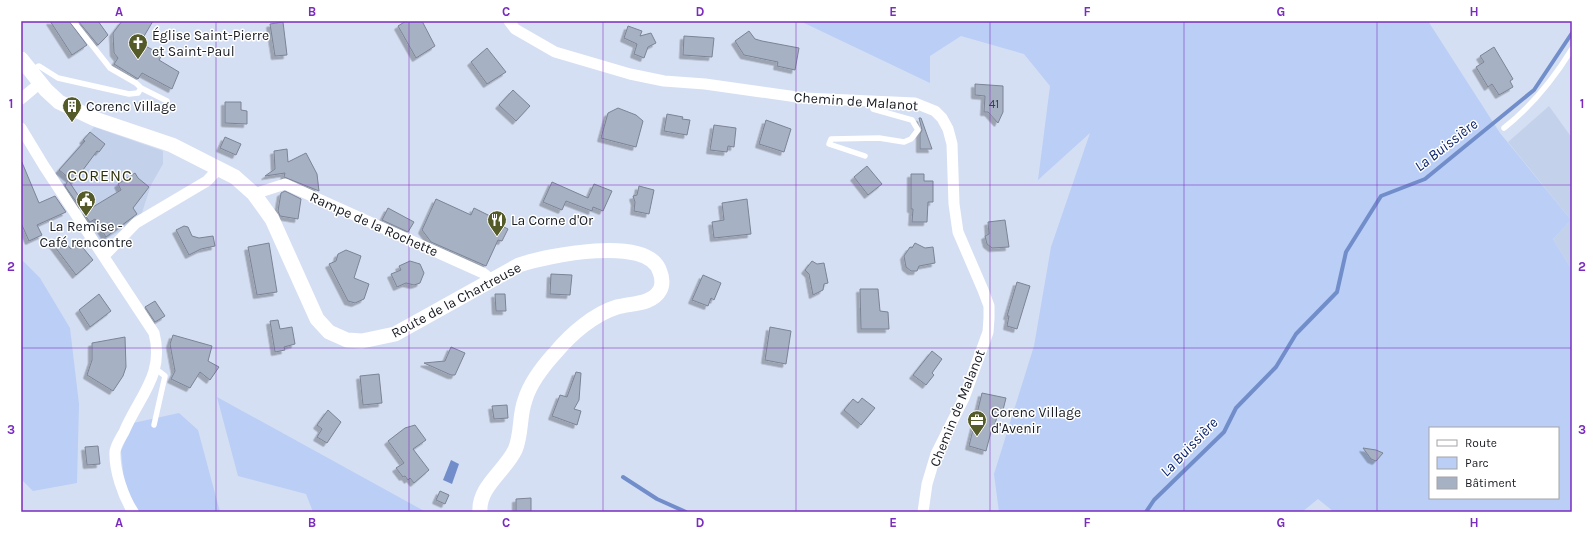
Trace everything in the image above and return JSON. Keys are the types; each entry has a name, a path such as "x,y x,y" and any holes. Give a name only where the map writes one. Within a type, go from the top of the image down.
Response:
{"main road":[{"name":"Route de la Chartreuse","path":"26,65 40,83 59,102 77,111 172,145 235,177 254,194 272,219 316,319 329,332 347,340 362,341 395,334 519,265 538,258 566,253 592,251 630,252 641,254 658,266 662,278 660,289 649,300 616,307 583,327 551,357 534,379 524,400 520,433 515,450 483,492 480,512"}],"street":[{"name":"Chemin de Malanot","path":"509,21 515,28 556,52 630,74 664,81 705,84 804,98 916,103 927,107 942,118 952,144 954,204 958,232 977,274 989,306 988,332 964,398 936,454 927,484 923,512"},
{"path":"21,99 40,83"},
{"path":"21,128 44,166 154,333 158,353 156,369 144,395 129,419 115,451 120,488 133,512"},
{"path":"104,256 136,223 207,181 219,168"},
{"name":"Rampe de la Rochette","path":"254,194 285,184 483,273 492,280"}],"lane":[{"path":"73,21 110,68 136,83 141,88 167,101"},
{"path":"1504,128 1536,100 1572,49"},
{"path":"26,65 39,66 58,78 129,94 138,93 141,88"},
{"path":"865,156 829,144 831,139 879,138 904,142 911,139 918,130 912,120 873,109 871,101"},
{"path":"154,425 165,376 156,369"}],"shaded area":[{"path":"1549,106 1572,138 1572,270 1553,239 1571,220 1508,142"},
{"path":"94,127 163,151 163,164 151,185 140,219 100,243 54,175"},
{"path":"451,460 459,464 452,484 443,480"}],"green space":[{"path":"800,21 1428,21 1500,133 1571,220 1553,239 1572,270 1572,512 1334,512 1318,499 1302,512 999,512 994,474 1034,346 1051,247 1090,133 1038,180 1050,86 1024,54 961,36 930,56 930,83"},
{"path":"21,259 40,278 70,328 79,404 77,483 33,491 21,479"},
{"path":"217,397 426,512 313,512 306,494 238,476"},
{"path":"179,413 198,430 220,512 140,512 125,489 121,451 133,423"}],"building":[{"path":"50,21 69,21 87,45 72,55"},
{"path":"78,21 98,21 108,35 98,45"},
{"name":"Église Saint-Pierre et Saint-Paul","path":"122,21 153,21 140,43 162,55 159,60 179,72 172,89 142,73 138,79 114,64 118,58 114,53 113,33"},
{"path":"406,21 422,21 435,46 416,58 398,26"},
{"path":"283,22 287,55 275,56 270,24"},
{"path":"628,26 642,31 640,36 651,33 656,43 648,47 644,58 634,54 637,44 624,38"},
{"path":"749,31 755,39 799,48 795,70 777,66 778,62 744,55 735,41"},
{"path":"684,36 714,38 712,57 683,55"},
{"path":"1494,47 1513,79 1510,81 1513,87 1499,95 1492,84 1488,87 1476,67 1484,62 1480,56"},
{"path":"487,48 506,72 487,84 471,62"},
{"path":"975,84 1003,86 1003,112 998,123 988,112 984,112 985,96 975,95"},
{"path":"513,90 530,106 516,121 499,105"},
{"path":"225,102 241,102 241,110 247,111 247,124 225,123"},
{"path":"618,108 636,115 643,121 636,147 601,138 608,113"},
{"path":"667,114 690,120 687,135 664,131"},
{"path":"919,118 921,118 932,149 920,149 920,134 922,130"},
{"path":"766,120 791,129 784,152 759,144"},
{"path":"714,125 736,128 734,147 728,146 727,152 710,150"},
{"path":"90,132 105,144 99,152 97,151 74,182 59,170 85,141 83,140"},
{"path":"225,137 241,144 236,155 220,148"},
{"path":"287,149 288,162 306,153 317,174 319,191 284,177 285,173 265,176 275,169 274,151"},
{"path":"21,160 39,203 55,196 66,212 37,225 42,235 29,241 21,223"},
{"path":"867,166 882,184 868,195 854,177"},
{"path":"135,173 138,178 149,187 133,208 137,214 106,237 95,219 90,222 83,213 121,190 118,184"},
{"path":"911,174 924,174 924,181 933,181 933,202 928,202 927,222 912,222 913,209 911,209"},
{"path":"68,180 84,204 79,206 65,186"},
{"path":"552,182 588,198 594,184 612,191 603,211 593,207 592,211 566,201 562,210 543,202"},
{"path":"639,186 654,190 649,214 634,211 635,202 633,196 637,195"},
{"path":"285,191 301,199 298,219 280,216 278,211 281,193"},
{"path":"436,199 471,215 474,208 502,222 500,225 508,229 502,241 498,240 486,266 431,242 422,230"},
{"path":"747,199 751,234 714,238 712,222 724,220 722,203"},
{"path":"388,208 414,222 408,232 382,220"},
{"path":"1005,220 1009,247 992,248 987,244 985,236 989,234 988,222"},
{"path":"184,226 188,227 192,236 199,238 213,236 215,246 201,249 189,255 176,230"},
{"path":"61,237 71,249 79,243 93,260 76,275 52,243"},
{"path":"269,243 277,292 257,295 248,247"},
{"path":"915,243 925,248 933,247 935,263 919,266 917,271 911,271 906,267 904,256 910,247 912,248"},
{"path":"346,250 361,256 354,278 369,284 364,299 355,303 348,301 329,264 336,261 338,254"},
{"path":"410,261 420,264 424,273 420,283 414,285 406,283 397,287 391,274 401,270 399,266"},
{"path":"812,261 817,264 824,263 828,283 824,284 823,290 813,295 809,274 805,270"},
{"path":"551,274 572,275 570,295 550,294"},
{"path":"703,275 721,283 714,300 711,298 708,306 692,300"},
{"path":"1017,282 1030,286 1017,329 1007,326 1009,316 1007,316"},
{"path":"860,289 878,289 880,311 888,312 889,329 861,329"},
{"path":"99,294 111,311 90,327 79,310"},
{"path":"495,294 505,294 506,311 496,311"},
{"path":"155,301 165,316 155,322 145,307"},
{"path":"278,320 280,329 292,327 295,344 284,347 285,350 275,352 270,321"},
{"path":"770,327 791,331 786,364 765,360"},
{"path":"173,335 212,346 208,361 219,367 210,380 200,372 190,388 171,379 175,371 170,344"},
{"path":"125,337 126,367 123,376 113,391 87,375 92,360 92,343"},
{"path":"451,347 465,353 455,375 451,375 424,363 445,361"},
{"path":"932,351 942,359 932,373 934,375 926,385 913,375"},
{"path":"576,372 581,373 579,400 574,409 581,411 577,425 552,416 560,395 567,397"},
{"path":"379,374 382,403 363,405 360,376"},
{"path":"982,393 1006,398 1002,414 998,413 994,428 992,428 986,451 969,446"},
{"path":"862,398 875,408 861,425 844,410 853,399 858,403"},
{"path":"507,405 508,418 494,419 492,406"},
{"path":"328,410 341,422 327,443 317,437 322,429 317,425"},
{"path":"415,425 426,440 413,449 429,470 414,483 410,478 408,480 405,476 403,477 396,468 404,463 388,441 405,428"},
{"path":"98,446 100,464 87,465 85,447"},
{"path":"1363,448 1376,450 1383,453 1376,461 1371,459"},
{"path":"440,491 449,495 445,504 436,500"},
{"path":"531,498 531,512 516,512 516,499"}],"waterway":[{"name":"La Buissière","path":"1146,512 1154,500 1224,432 1236,408 1276,367 1296,334 1337,292 1346,252 1381,196 1425,179 1534,90 1572,33"},
{"name":"La Buissière","path":"623,477 657,499 686,512"}],"place":[{"name":"Église Saint-Pierre et Saint-Paul","path":"138,60"},
{"name":"Corenc Village","path":"72,123"},
{"name":"La Remise - Café rencontre","path":"86,217"},
{"name":"La Corne d'Or","path":"497,237"},
{"name":"Corenc Village d'Avenir","path":"977,437"}],"district":[{"name":"CORENC","path":"100,175"}]}
